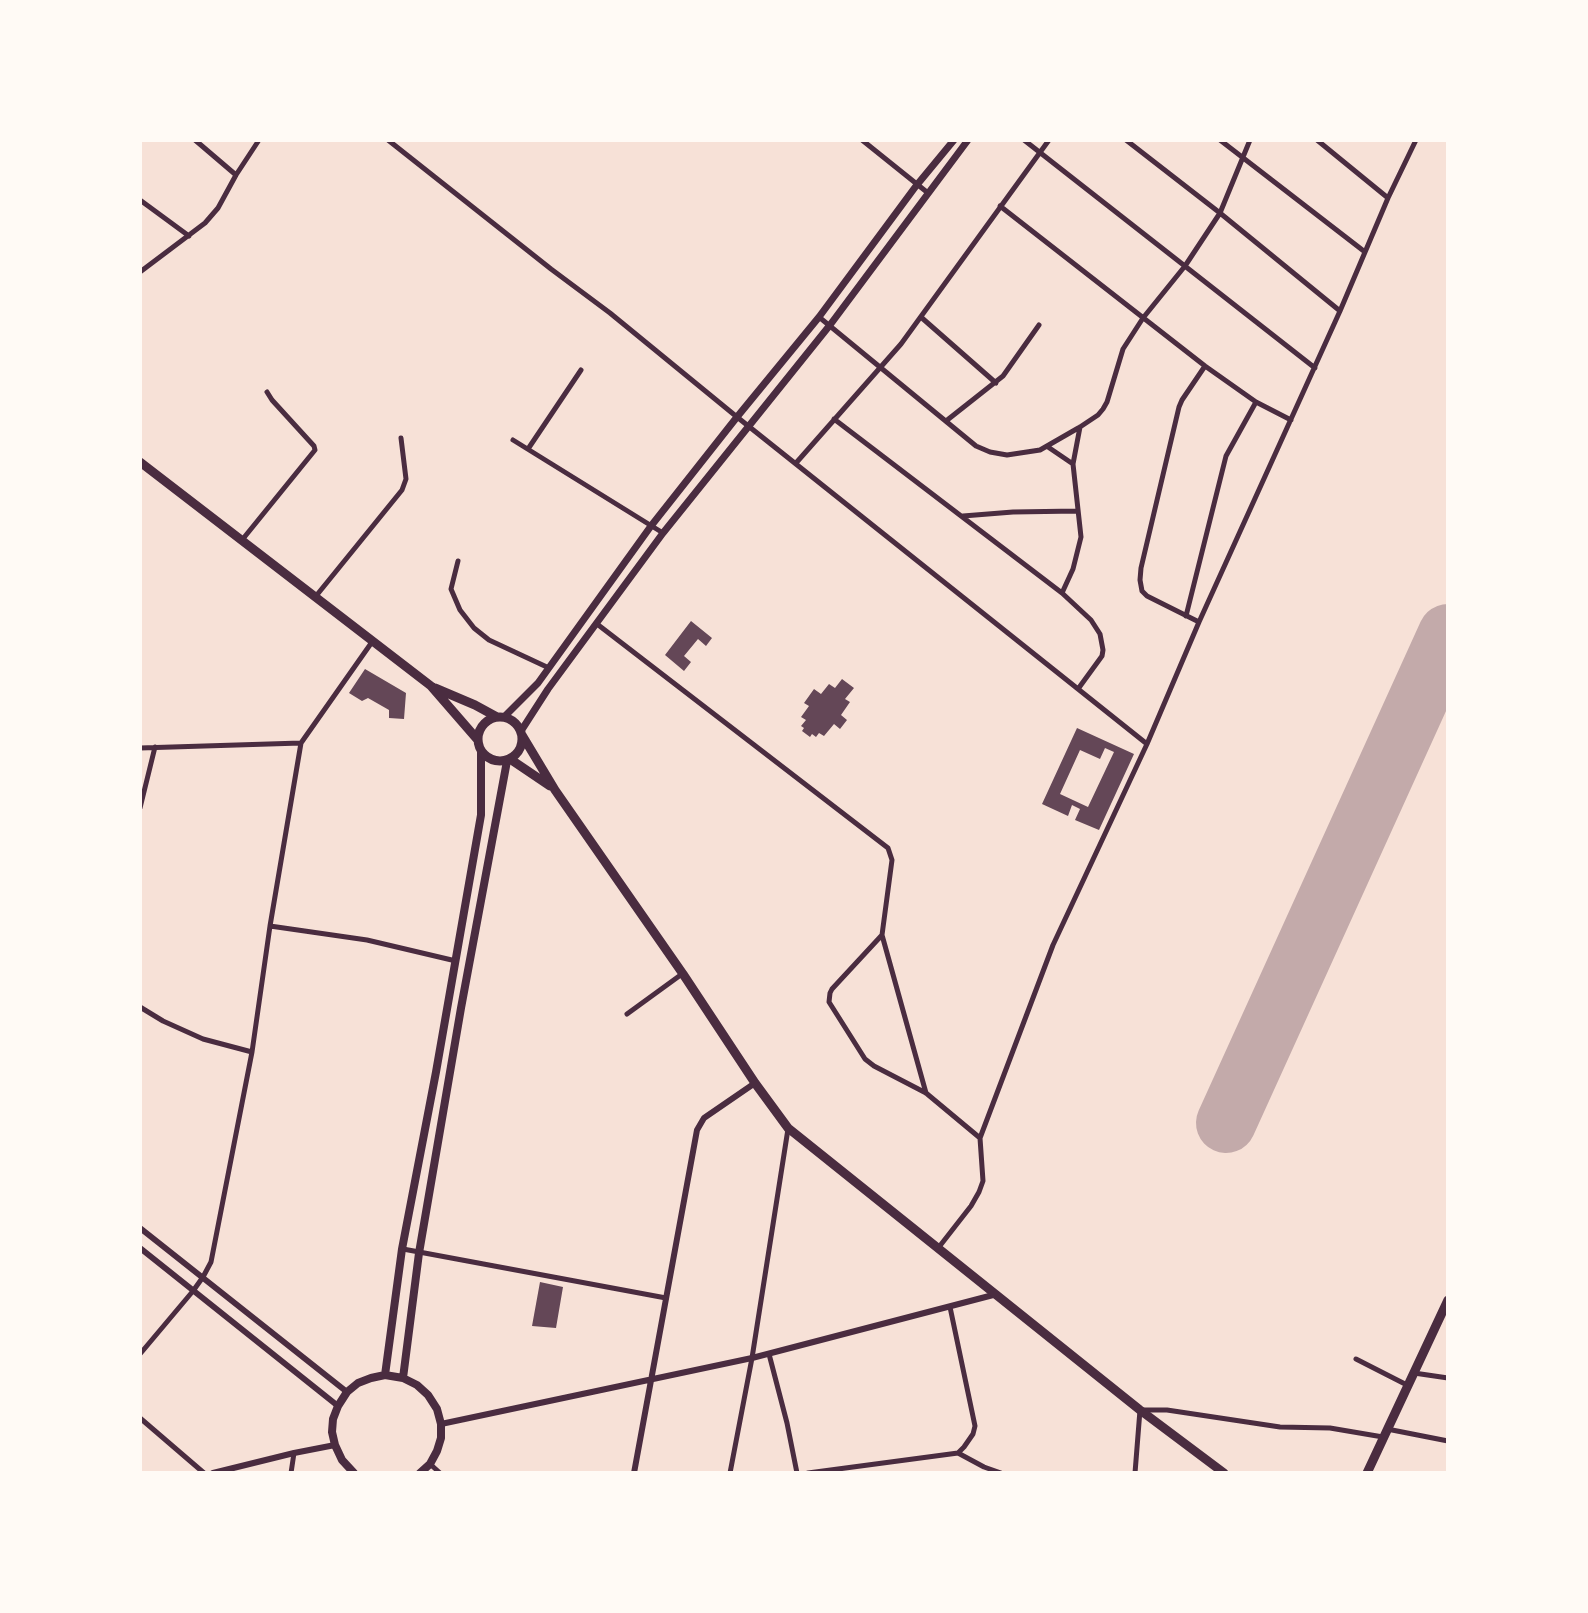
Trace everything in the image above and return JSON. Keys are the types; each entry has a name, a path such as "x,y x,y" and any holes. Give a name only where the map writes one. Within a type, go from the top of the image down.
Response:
{"highway":[{"path":"140,462 431,686 477,739 481,751 492,760 508,760 555,790"},
{"path":"431,686 514,721 555,790 788,1128 1140,1410 1224,1473"},
{"path":"477,739 481,726 491,718 500,717"},
{"path":"508,760 519,752 522,733"},
{"path":"1367,1473 1447,1306"}],"main road":[{"path":"500,717 550,668 651,526 819,317 954,140"},
{"path":"522,733 548,689 663,533 830,325 968,140"},
{"path":"672,502 682,508"},
{"path":"385,1375 402,1249 481,815 481,751"},
{"path":"403,1378 419,1253 458,1023 508,760"},
{"path":"354,1473 342,1460 335,1445 333,1419 347,1392 358,1383 385,1375 403,1378 417,1385 437,1409 441,1438 430,1464 420,1473"}],"street":[{"path":"195,140 236,175"},
{"path":"140,272 205,223 218,208 259,140"},
{"path":"388,140 610,313 1147,744"},
{"path":"862,140 928,193"},
{"path":"871,147 876,140"},
{"path":"1024,140 1315,368"},
{"path":"796,463 922,318 1049,140"},
{"path":"1126,140 1340,311"},
{"path":"1220,140 1365,252"},
{"path":"819,317 976,446 1007,455 1048,447 1098,415 1107,402 1123,349 1220,213 1250,140"},
{"path":"1317,140 1388,198"},
{"path":"939,1247 979,1192 983,1181 980,1138 1053,945 1147,744 1416,140"},
{"path":"140,200 189,236"},
{"path":"1000,206 1205,366 1256,402 1291,420"},
{"path":"922,318 996,383"},
{"path":"946,421 996,383 1039,325"},
{"path":"1199,622 1147,596 1142,591 1140,580 1179,407 1205,366"},
{"path":"528,449 581,370"},
{"path":"242,540 315,450 267,392"},
{"path":"1186,616 1226,456 1256,402"},
{"path":"834,419 1062,593 1091,620 1103,643 1102,656 1078,689"},
{"path":"1062,593 1073,569 1081,537 1073,464 1080,427"},
{"path":"315,596 402,490 406,479 401,438"},
{"path":"513,440 663,533"},
{"path":"1048,447 1073,464"},
{"path":"962,516 1077,511"},
{"path":"458,561 451,589 460,610 474,628 489,640 550,668"},
{"path":"597,624 888,848 892,860 882,935 926,1093"},
{"path":"140,1354 193,1291 211,1262 252,1052 301,743 373,641"},
{"path":"140,748 301,743"},
{"path":"140,808 155,747"},
{"path":"270,926 367,940 456,961"},
{"path":"882,935 832,989 829,1002 865,1059 926,1093 980,1138"},
{"path":"627,1014 683,974"},
{"path":"140,1007 203,1039 252,1052"},
{"path":"634,1473 700,1123 755,1083"},
{"path":"730,1473 752,1358 788,1128"},
{"path":"140,1228 347,1392"},
{"path":"140,1248 338,1406"},
{"path":"402,1249 666,1298"},
{"path":"441,1424 752,1358 997,1294"},
{"path":"950,1307 975,1426 958,1453"},
{"path":"769,1354 797,1473"},
{"path":"1356,1359 1408,1385"},
{"path":"1414,1373 1448,1378"},
{"path":"1135,1473 1140,1410 1167,1410 1280,1427 1321,1427 1448,1441"},
{"path":"140,1418 204,1473"},
{"path":"214,1473 335,1445"},
{"path":"291,1473 294,1453"},
{"path":"808,1473 958,1453 1001,1473"},
{"path":"430,1464 440,1473"}],"building":[{"path":"691,621 712,638 706,646 698,639 684,656 691,662 684,671 665,655"},
{"path":"365,669 406,693 404,719 389,718 389,710 368,698 362,701 349,693"},
{"path":"842,679 854,688 845,699 850,702 841,715 847,720 840,729 834,724 824,736 819,733 816,737 812,734 810,737 801,726 806,720 801,717 809,706 804,703 814,689 821,694 829,684 835,688"},
{"path":"1077,728 1134,754 1099,830 1075,820 1080,809 1072,805 1068,816 1042,804","holes":["1105,748 1114,752 1088,807 1060,794 1080,750 1100,759"]},
{"path":"540,1282 563,1287 556,1328 532,1326"}],"runway":[{"path":"1226,1123 1448,634"}]}
